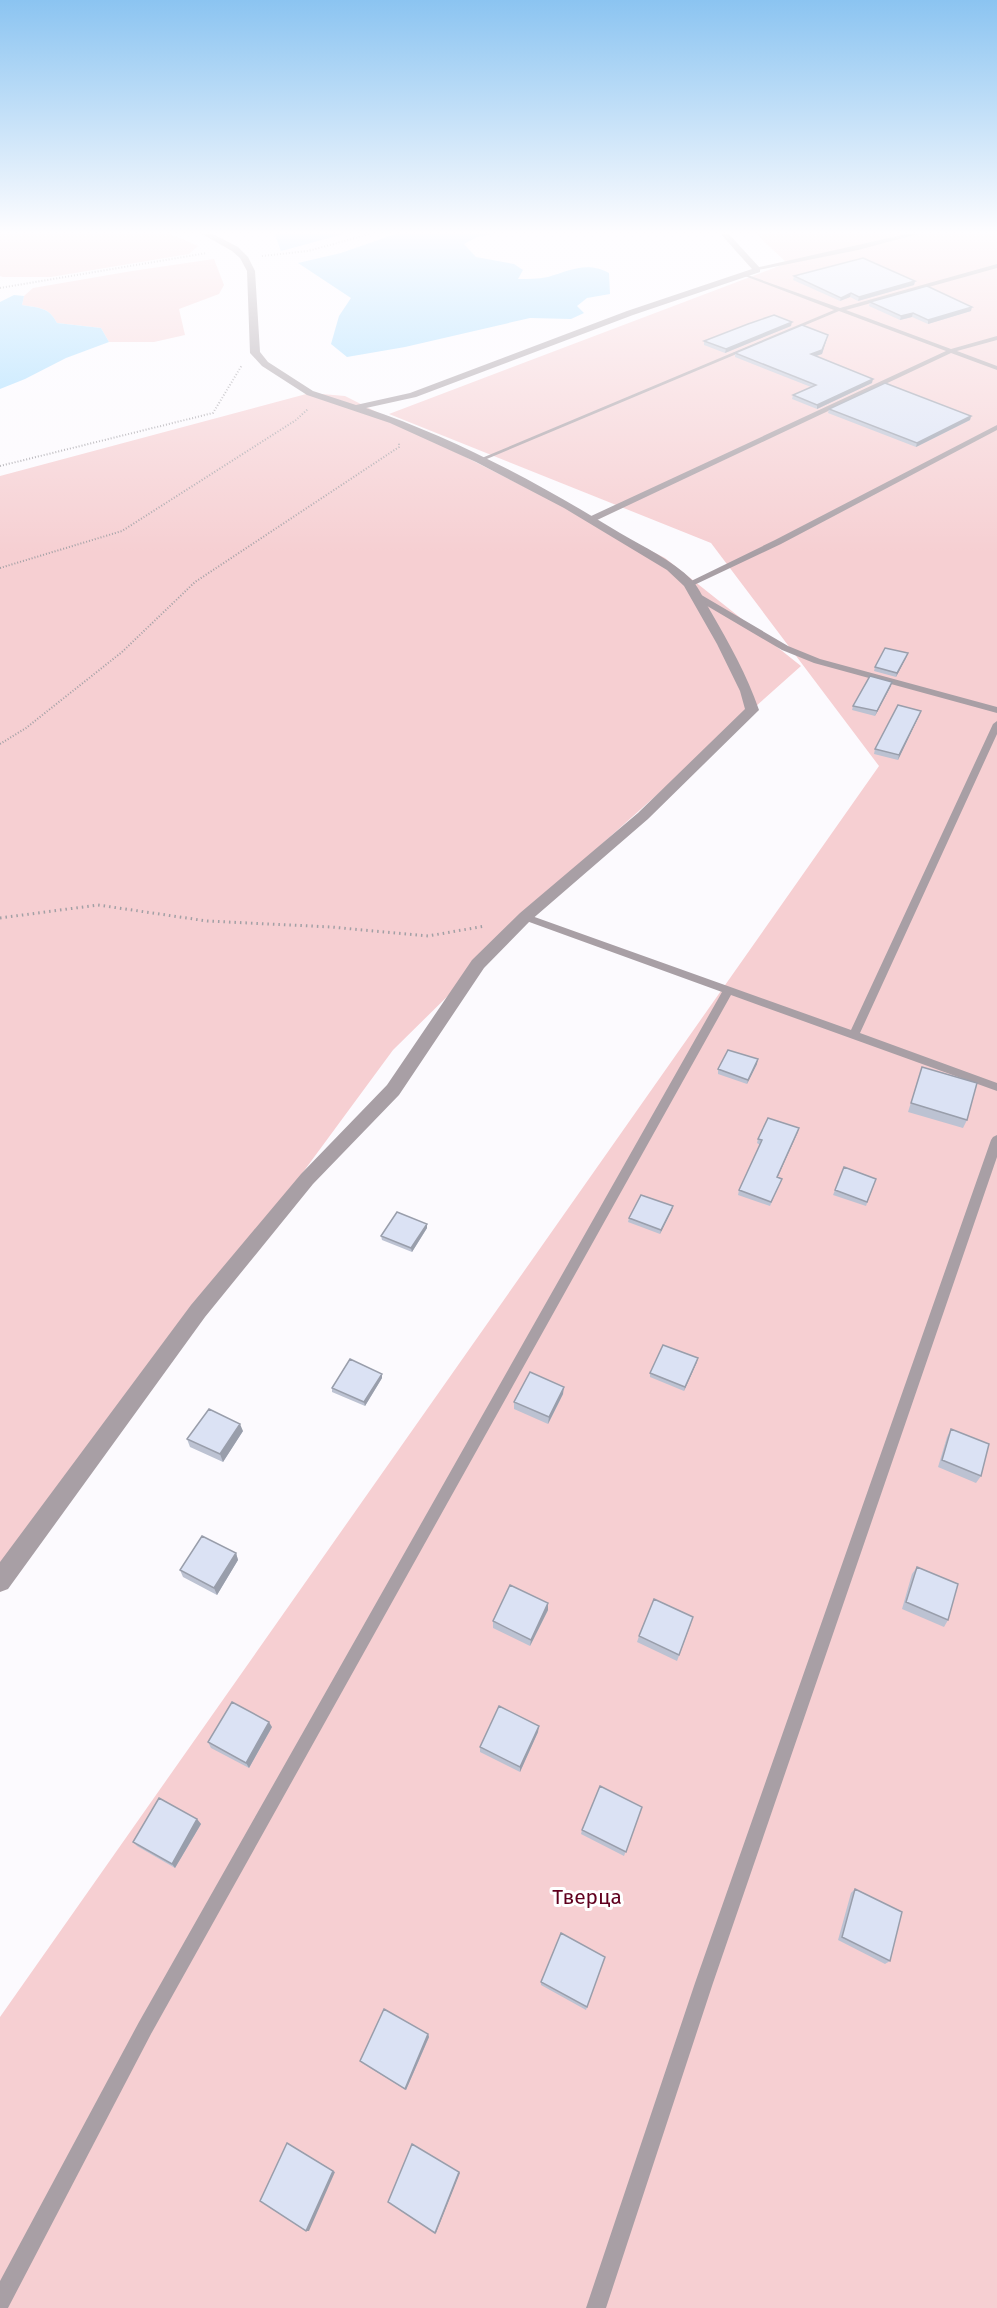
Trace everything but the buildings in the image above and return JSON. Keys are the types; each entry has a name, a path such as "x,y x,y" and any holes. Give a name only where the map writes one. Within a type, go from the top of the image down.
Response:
{"street":[{"path":"0,1581 198,1311 307,1179 393,1090 478,964 525,917 643,816 752,710 746,691 723,644 692,589 671,568 592,519 480,460 400,424 310,393 265,364 255,353 254,339"},
{"path":"351,409 413,395 562,339"}],"lane":[{"path":"480,460 769,339"},
{"path":"917,339 997,368"},
{"path":"592,519 951,351 994,339"},
{"path":"997,427 692,589 785,648 817,661 997,710"},
{"path":"854,1035 997,724"},
{"path":"525,917 997,1087"},
{"path":"0,2302 145,2028 728,990"},
{"path":"596,2308 704,1983 997,1140"}],"path":[{"path":"0,466 213,413 241,365 255,353"},
{"path":"0,568 122,531 296,420 310,408 331,401"},
{"path":"0,744 26,728 122,652 195,582 399,447 400,424"},
{"path":"0,918 98,905 207,921 332,927 428,936 487,925"}],"green space":[{"path":"107,339 169,339 154,342 109,342"},
{"name":"Тверца","path":"587,339 997,339 997,2308 0,2308 0,2017 879,766 711,543 389,414"},
{"path":"310,393 345,396 665,558 801,666 603,843 393,1050 0,1584 0,476"}],"water":[{"path":"0,339 107,339 109,342 66,358 0,389"},
{"path":"333,339 441,339 347,357 331,344"}]}
